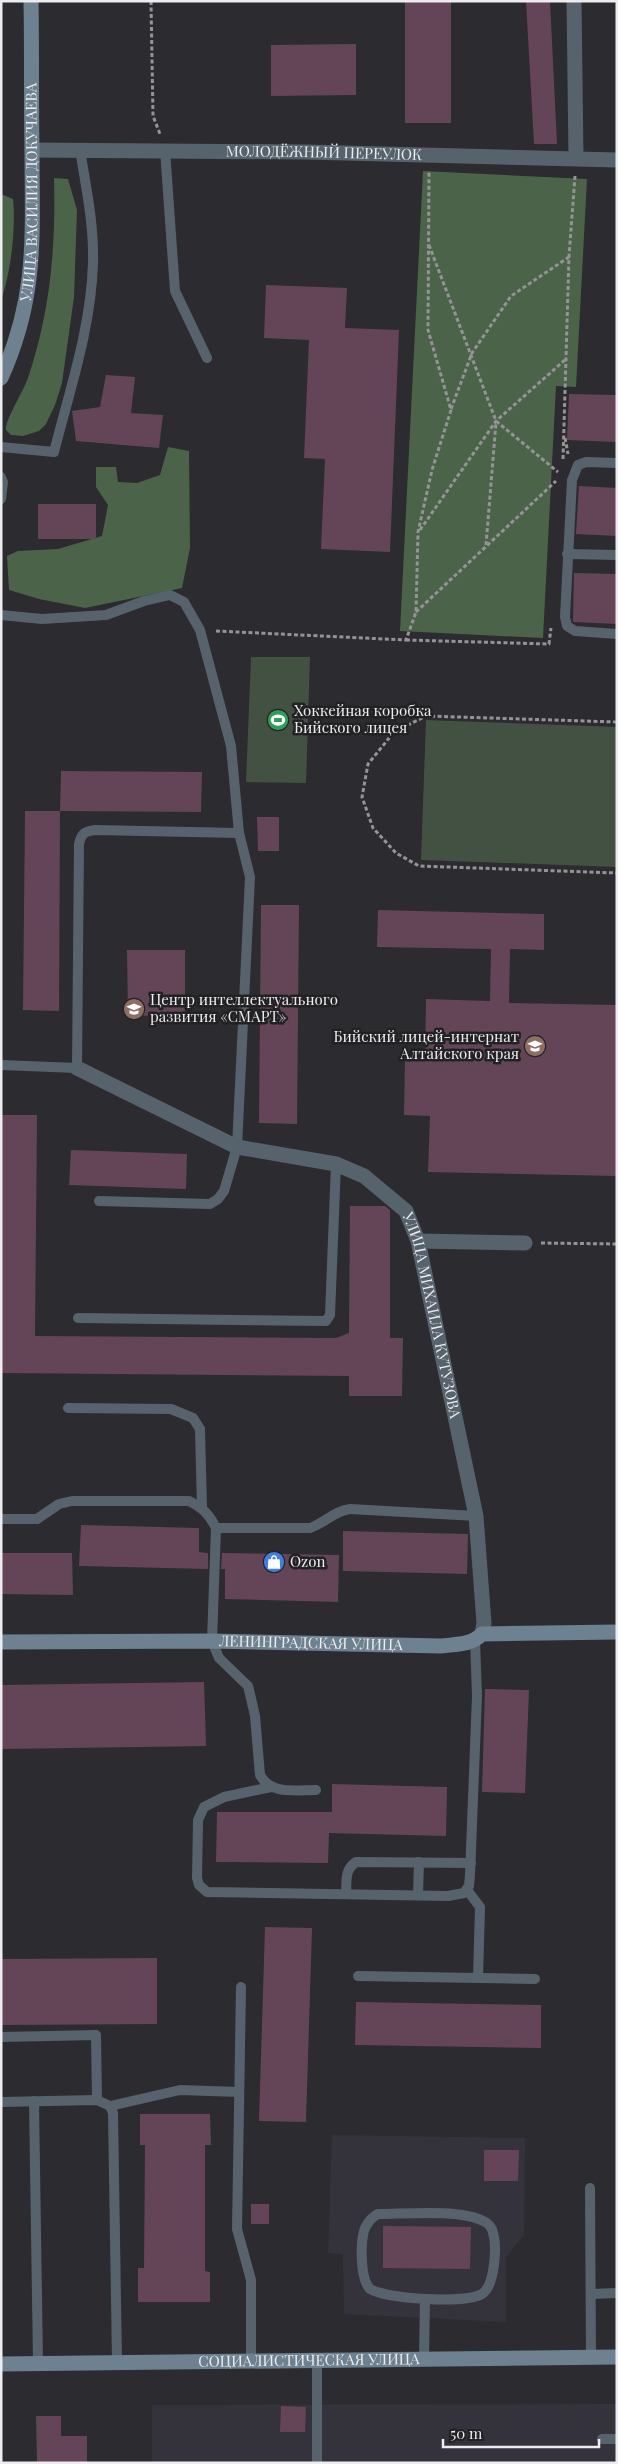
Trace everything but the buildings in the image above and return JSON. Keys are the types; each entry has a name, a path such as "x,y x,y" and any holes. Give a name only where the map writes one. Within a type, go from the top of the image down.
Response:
{"street":[{"name":"УЛИЦА ВАСИЛИЯ ДОКУЧАЕВА","path":"1,378 19,334 29,287 33,254 31,1"},
{"path":"574,1 576,158"},
{"name":"МОЛОДЁЖНЫЙ ПЕРЕУЛОК","path":"32,150 165,150 617,160"},
{"name":"УЛИЦА МИХАИЛА КУТУЗОВА","path":"77,1068 237,1147 336,1164 364,1176 406,1211 418,1241 476,1516 484,1623 479,1637"},
{"path":"418,1241 525,1243"},
{"name":"ЛЕНИНГРАДСКАЯ УЛИЦА","path":"1,1642 212,1642 441,1646 479,1637 617,1632"},
{"name":"СОЦИАЛИСТИЧЕСКАЯ УЛИЦА","path":"1,2364 617,2357"}],"lane":[{"path":"1,447 54,452 65,412 85,329 93,263 91,214 80,150"},
{"path":"165,150 175,291 207,358"},
{"path":"617,463 586,462 578,465 572,480 565,617 567,626 575,630 617,634"},
{"path":"1,477 4,482 1,499"},
{"path":"567,554 617,555"},
{"path":"1,615 42,620 106,615 144,601 170,595 184,602 200,630 231,746 239,834 250,877 237,1147 224,1191 218,1200 210,1204 99,1200"},
{"path":"1,1065 77,1068 79,844 81,836 86,831 239,834"},
{"path":"78,1318 326,1321 330,1315 336,1164"},
{"path":"68,1408 171,1409 193,1418 200,1429 202,1508"},
{"path":"1,1520 37,1519 59,1504 72,1501 189,1501 202,1508 209,1514 216,1528 212,1642 226,1666 248,1686 255,1716 258,1768 264,1783 278,1790 316,1790"},
{"path":"216,1528 310,1528 319,1525 342,1510 350,1508 476,1516"},
{"path":"478,1978 480,1907 467,1890 471,1863 479,1637"},
{"path":"270,1787 224,1797 204,1807 198,1820 197,1868 199,1885 207,1892 218,1894 454,1895 467,1890"},
{"path":"346,1894 349,1867 356,1862 471,1863"},
{"path":"418,1895 419,1862"},
{"path":"358,1976 535,1979"},
{"path":"241,1987 237,2229 252,2280 251,2361"},
{"path":"1,2037 96,2035 97,2100"},
{"path":"1,2102 97,2100 110,2106 180,2090 239,2092"},
{"path":"34,2101 38,2363"},
{"path":"110,2106 113,2113 117,2362"},
{"path":"590,2188 591,2357"},
{"path":"378,2214 450,2214 475,2218 488,2224 494,2235 493,2276 488,2289 476,2297 425,2299 383,2296 366,2285 362,2274 363,2236 369,2221 378,2214"},
{"path":"591,2294 617,2293"},
{"path":"424,2359 425,2299"},
{"path":"317,2360 317,2463"},
{"path":"602,2439 617,2439"}],"path":[{"path":"151,1 153,116 165,150"},
{"path":"430,155 428,330 451,410"},
{"path":"416,612 562,475 569,256 576,158"},
{"path":"428,242 472,353 496,421 486,546"},
{"path":"406,640 416,612 418,532 432,470 472,353 511,296 569,256"},
{"path":"418,532 496,421 567,359"},
{"path":"496,421 562,475"},
{"path":"200,630 406,640 549,644 551,624"},
{"path":"617,722 426,716 394,732 368,764 362,797 373,828 396,853 420,866 617,873"},
{"path":"525,1243 617,1244"}],"shaded area":[{"path":"332,2135 525,2138 524,2235 506,2257 506,2322 344,2314 343,2254 328,2253"},
{"path":"617,2404 617,2463 152,2463 152,2405"}],"green space":[{"path":"423,171 587,179 576,387 556,386 543,638 400,631"},
{"path":"54,178 68,179 77,210 74,297 62,383 46,424 39,431 23,436 11,435 6,430 6,426 28,378 42,329 50,280 54,229"},
{"path":"1,194 13,199 14,223 10,263 1,300"},
{"path":"168,447 189,451 190,548 182,588 85,608 39,599 9,590 7,556 18,551 58,549 102,536 108,505 96,487 96,467 116,467 118,482 137,483 160,475"},
{"name":"Хоккейная коробка Бийского лицея","path":"251,657 310,657 306,783 246,782"},
{"path":"426,720 617,727 617,867 421,860"}],"place":[{"name":"Хоккейная коробка Бийского лицея","path":"278,720"},
{"name":"Центр интеллектуального развития «СМАРТ»","path":"134,1009"},
{"name":"Бийский лицей-интернат Алтайского края","path":"535,1046"},
{"name":"Ozon","path":"274,1562"}]}
